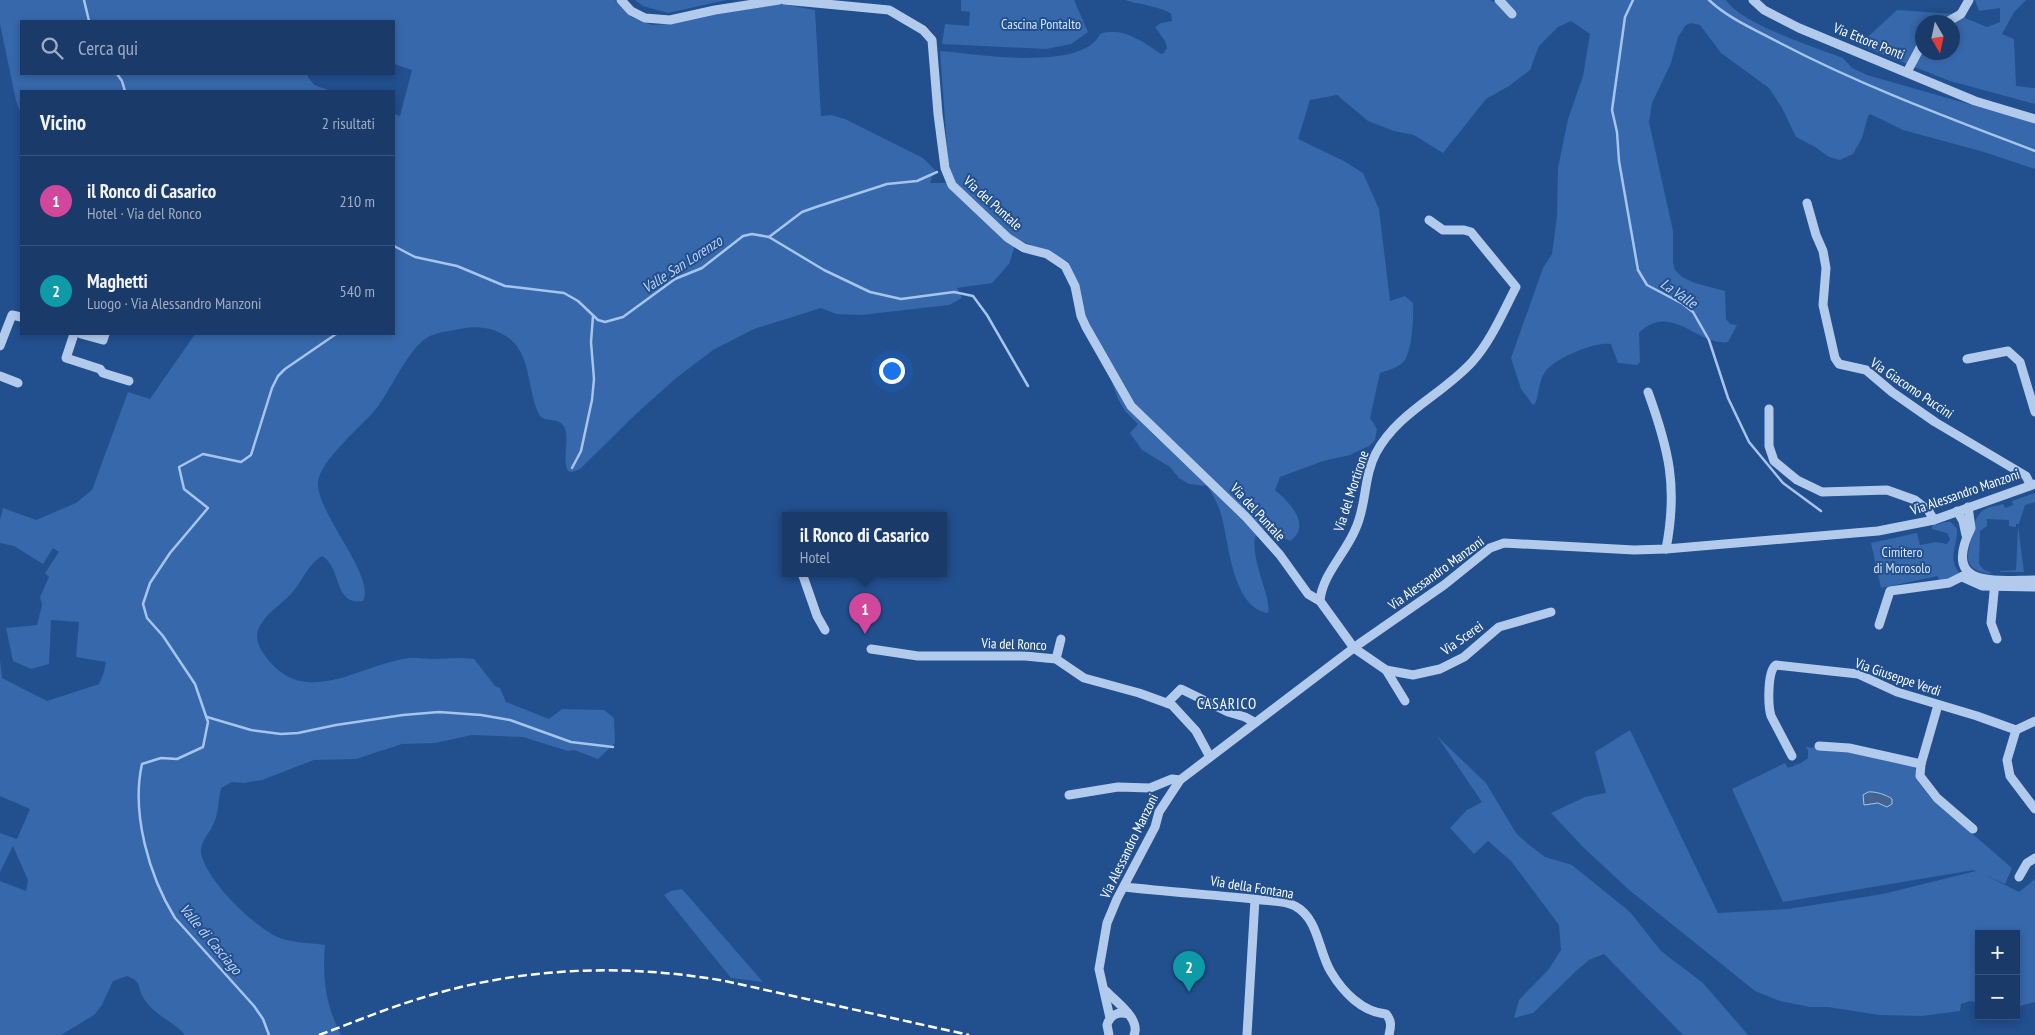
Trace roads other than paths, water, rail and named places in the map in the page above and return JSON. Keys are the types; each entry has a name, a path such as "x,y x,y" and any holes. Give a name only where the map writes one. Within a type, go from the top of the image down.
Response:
{"street":[{"path":"620,0 631,11 645,18 657,20 670,20 715,10 779,0"},
{"name":"Via del Puntale","path":"784,0 889,10 923,30 932,40 938,114 945,168 952,186 1008,238 1024,248 1047,254 1065,266 1075,286 1081,316 1086,327 1131,406 1246,517 1280,555 1308,594 1320,601"},
{"path":"1499,0 1512,14"},
{"name":"Via Ettore Ponti","path":"1753,0 1764,10 1799,28 1975,101 2035,119"},
{"path":"1959,15 1969,0"},
{"path":"1907,72 1915,57"},
{"name":"Via Giacomo Puccini","path":"1807,203 1816,235 1823,250 1826,268 1823,305 1835,358 1839,364 1866,370 1892,392 1935,422 2026,476 2032,484"},
{"name":"Via del Mortirone","path":"1320,601 1323,584 1356,530 1364,506 1368,476 1375,454 1393,428 1448,386 1482,351 1516,287 1470,232 1464,230 1443,230 1429,220"},
{"path":"0,346 12,315 20,317"},
{"path":"74,335 66,358 100,369 102,373 129,381"},
{"path":"85,335 103,340 105,335"},
{"path":"1967,358 2008,351 2020,362 2035,412"},
{"path":"0,376 18,383"},
{"path":"1648,392 1657,417 1671,473 1671,520 1666,549"},
{"path":"1769,409 1769,446 1774,461 1797,480 1822,492 1887,490 1915,500 1928,510 1934,520"},
{"name":"Via Alessandro Manzoni","path":"1107,1033 1110,1018 1098,969 1108,923 1155,827 1159,812 1180,780 1254,722 1354,648 1444,585 1490,548 1504,543 1634,550 1666,549 1878,532 1934,520 2032,484"},
{"path":"1966,575 1962,556 1966,535 1971,526 1968,507"},
{"path":"1957,511 1963,521 1966,535"},
{"path":"1879,625 1890,591 1949,584 1966,575 1995,583 2035,588"},
{"path":"803,577 817,616 825,630"},
{"path":"1995,583 2035,580"},
{"path":"1995,583 1991,623 1997,639"},
{"path":"1320,601 1354,648"},
{"name":"Via Scerei","path":"1386,670 1413,675 1440,669 1464,657 1499,627 1551,612"},
{"path":"1056,660 1061,639"},
{"name":"Via Scerei","path":"1354,648 1386,670 1405,701"},
{"name":"Via del Ronco","path":"871,650 918,656 1025,656 1056,660 1084,678 1139,693 1172,705 1196,731 1210,757"},
{"name":"Via Giuseppe Verdi","path":"1792,756 1769,709 1772,671 1776,665 1858,674 1897,692 2016,730"},
{"path":"1167,704 1181,689 1228,712 1245,716 1254,722"},
{"path":"1938,705 1921,764 1921,779 1937,798 1973,829"},
{"path":"2035,721 2016,730 2007,760 2010,776 2035,809"},
{"path":"1819,746 1849,748 1921,764"},
{"path":"1070,795 1118,787 1150,788 1172,778 1180,780"},
{"path":"2018,877 2027,863 2035,858"},
{"name":"Via della Fontana","path":"1125,887 1255,899 1294,905 1305,914 1315,930 1330,972 1357,1003 1377,1013 1386,1014 1390,1019 1391,1025 1389,1035"},
{"path":"1245,1033 1255,899"},
{"path":"1104,989 1133,1018 1137,1033"},
{"path":"1110,1018 1119,1013 1128,1014"}],"waterway":[{"path":"84,0 89,20"},
{"name":"La Valle","path":"1633,0 1625,17 1612,110 1638,270 1647,285 1683,304 1693,312 1709,340 1728,398 1749,442 1783,483 1821,511"},
{"path":"1709,0 1743,24 1811,59 1906,101 2035,151"},
{"path":"118,75 125,90"},
{"path":"769,237 802,212 887,184 917,181 937,172"},
{"name":"Valle San Lorenzo","path":"395,247 415,257 457,266 505,286 564,293 578,301 598,320 605,322 623,317 675,279 702,268 743,236 752,234 769,237 824,270 870,292 901,299 954,292 973,296 987,315 1028,386"},
{"path":"572,468 581,451 592,400 594,379 591,342 593,316"},
{"name":"Valle di Casciago","path":"269,1035 263,1019 254,1006 175,918 157,883 150,864 141,823 139,803 139,783 142,764 161,758 177,759 203,747 208,722 195,684 163,636 147,618 143,604 150,583 170,553 208,508 184,489 179,467 203,454 241,462 251,455 272,388 278,376 285,369 335,335"},
{"path":"207,717 251,730 281,734 298,733 403,715 439,712 481,715 510,720 571,742 613,747"}],"railway":[{"path":"319,1035 406,1003 456,988 532,974 609,970 687,975 725,981 969,1035"}],"place":[{"name":"il Ronco di Casarico","path":"865,634"},
{"name":"Maghetti","path":"1189,992"}],"district":[{"name":"CASARICO","path":"1227,703"}],"park label":[{"name":"Cascina Pontalto","path":"1041,24"},
{"name":"Cimitero di Morosolo","path":"1902,560"}]}
